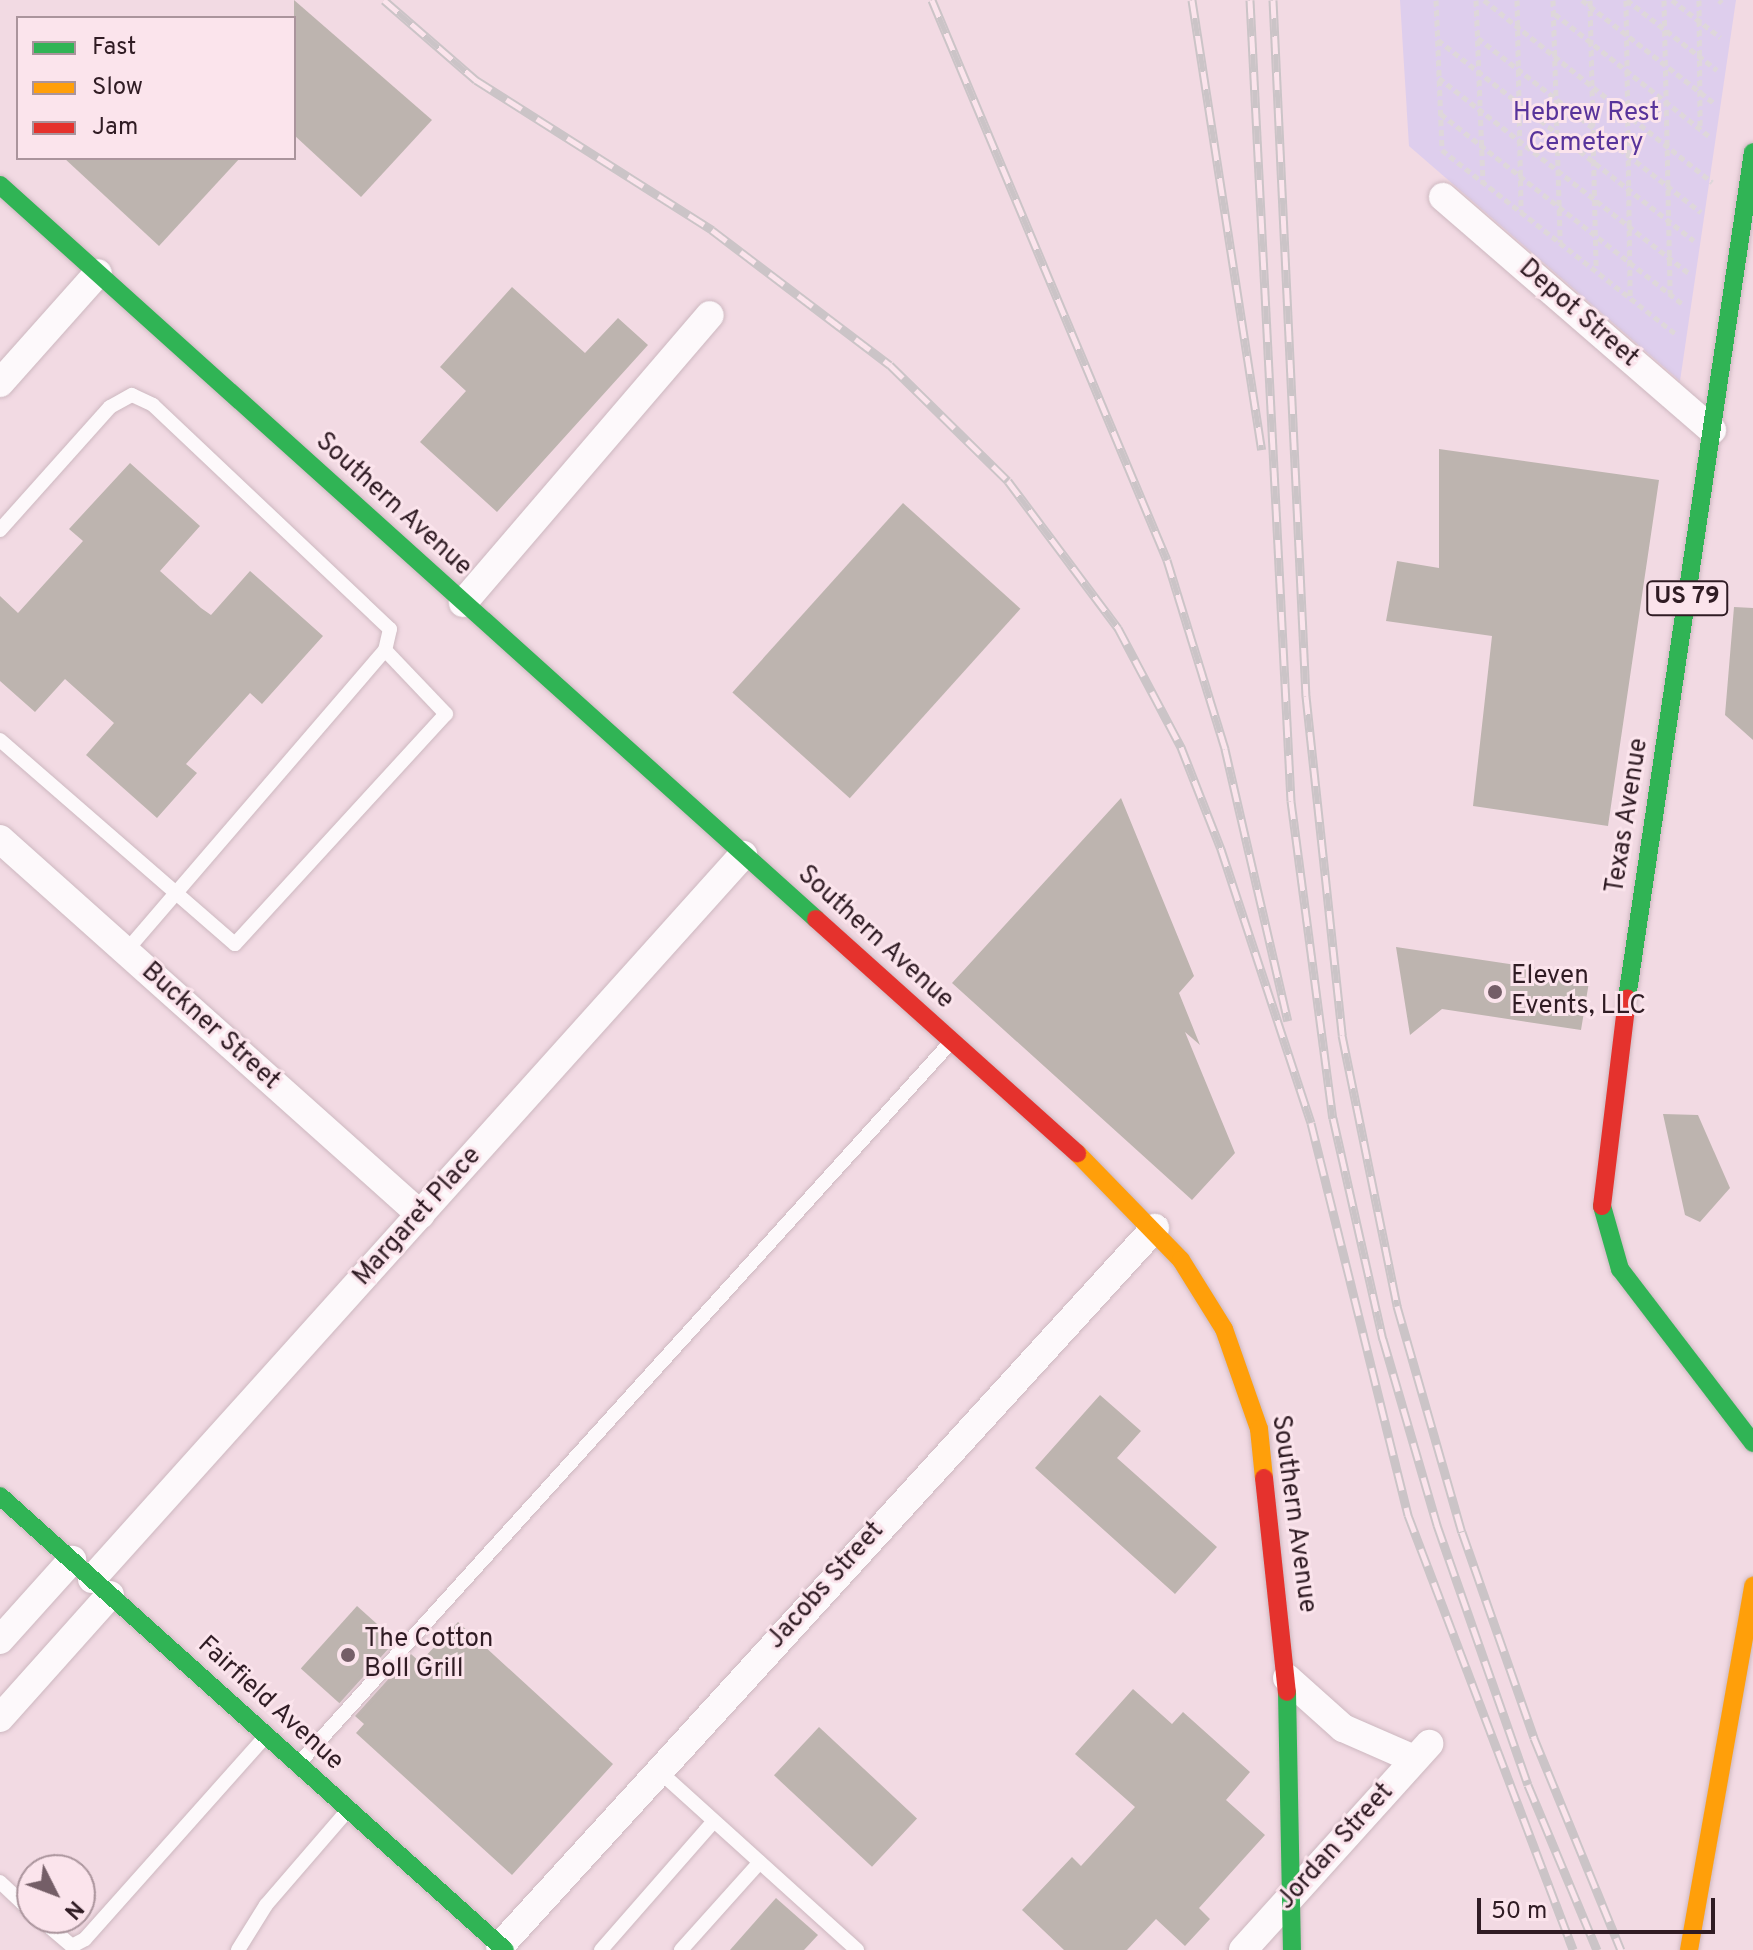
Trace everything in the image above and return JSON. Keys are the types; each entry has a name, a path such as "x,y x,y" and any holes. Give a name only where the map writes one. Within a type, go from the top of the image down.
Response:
{"main road":[{"name":"Texas Avenue","path":"1753,152 1600,1181 1609,1249 1753,1443"},
{"name":"Southern Avenue","path":"0,185 1155,1228 1224,1329 1259,1429 1287,1678 1294,1894 1292,1950"},
{"name":"Fairfield Avenue","path":"0,1496 503,1948"},
{"path":"1692,1950 1753,1586"},
{"path":"1692,1950 1740,1782"}],"street":[{"name":"Depot Street","path":"1443,197 1712,430"},
{"path":"0,383 98,273"},
{"path":"463,603 710,315"},
{"name":"Buckner Street","path":"0,839 421,1215"},
{"name":"Margaret Place","path":"0,1718 91,1578 743,855"},
{"name":"Jacobs Street","path":"503,1948 659,1771 1155,1228"},
{"name":"Margaret Place","path":"0,1640 91,1578"},
{"name":"Jordan Street","path":"1243,1950 1421,1752 1343,1728 1287,1678"}],"lane":[{"path":"0,530 110,407 132,395 153,405 376,611 390,629 385,650 125,952"},
{"path":"0,740 219,935 235,944 249,937 438,730 446,714 438,699 385,650"},
{"path":"298,1764 951,1041"},
{"path":"96,1927 267,1736"},
{"path":"659,1771 857,1950"},
{"path":"238,1950 266,1905 349,1810"},
{"path":"601,1950 714,1821"},
{"path":"681,1950 760,1862"},
{"path":"0,1882 16,1897"},
{"path":"58,1934 72,1946 89,1934"}],"path":[{"path":"1436,0 1442,150 1677,335"},
{"path":"1476,0 1483,182"},
{"path":"1484,0 1716,185"},
{"path":"1517,0 1521,212"},
{"path":"1553,0 1560,243"},
{"path":"1582,0 1590,3 1714,103"},
{"path":"1626,0 1717,70"},
{"path":"1626,0 1630,298"},
{"path":"1664,0 1670,294"},
{"path":"1672,0 1720,37"},
{"path":"1699,0 1700,128"},
{"path":"1590,3 1596,271"},
{"path":"1554,14 1709,136"},
{"path":"1478,38 1701,212"},
{"path":"1437,40 1694,241"},
{"path":"1439,77 1691,275"},
{"path":"1440,114 1684,305"}],"green space":[{"name":"Hebrew Rest Cemetery","path":"1400,0 1736,0 1680,381 1409,146"}],"building":[{"path":"294,0 432,120 361,197 296,137"},
{"path":"66,160 238,160 159,246"},
{"path":"512,287 585,353 618,318 648,345 497,512 420,442 466,391 440,367"},
{"path":"1439,449 1659,480 1608,826 1473,806 1492,636 1386,621 1397,561 1439,568"},
{"path":"130,463 200,526 160,571 201,608 211,615 250,571 323,636 262,704 250,693 186,764 197,773 157,818 86,755 114,723 65,679 35,712 0,681 0,596 18,613 83,541 69,529"},
{"path":"903,503 1020,609 850,798 732,693"},
{"path":"1734,607 1753,608 1753,740 1725,715"},
{"path":"1121,798 1194,976 1179,993 1200,1045 1185,1032 1235,1153 1192,1200 952,983"},
{"name":"Eleven Events, LLC","path":"1396,947 1590,976 1581,1030 1442,1009 1410,1035"},
{"path":"1663,1114 1698,1115 1730,1188 1700,1222 1685,1215"},
{"path":"1100,1395 1141,1431 1117,1458 1217,1547 1175,1594 1035,1468"},
{"name":"The Cotton Boll Grill","path":"357,1606 396,1641 339,1703 301,1668"},
{"path":"458,1622 613,1764 512,1875 356,1733 364,1724 355,1716 411,1654 420,1662"},
{"path":"1133,1689 1172,1724 1183,1712 1250,1772 1226,1800 1265,1835 1199,1908 1210,1919 1185,1946 1156,1919 1127,1950 1064,1950 1022,1910 1072,1857 1081,1866 1135,1807 1075,1754"},
{"path":"819,1727 917,1818 872,1867 774,1775"},
{"path":"776,1898 818,1935 804,1950 730,1950"}],"railway":[{"path":"384,0 476,80 712,230 890,365 1008,481 1118,628 1181,747 1221,849 1311,1123 1408,1515 1573,1950"},
{"path":"932,0 1167,560 1225,749 1288,1021"},
{"path":"1192,0 1262,450"},
{"path":"1250,0 1291,801 1333,1118 1383,1339 1437,1525 1528,1785 1597,1950"},
{"path":"1273,0 1306,696 1342,1035 1397,1306 1462,1532 1534,1738 1621,1950"}],"traffic: fast":[{"path":"1627,998 1753,152"},
{"path":"0,185 816,919"},
{"path":"1602,1206 1620,1269 1753,1443"},
{"path":"0,1496 505,1950"},
{"path":"1287,1692 1292,1950"}],"traffic: slow":[{"path":"1077,1153 1181,1260 1224,1329 1259,1429 1264,1478"},
{"path":"1689,1950 1753,1586"}],"traffic: jam":[{"path":"816,919 1077,1153"},
{"path":"1602,1206 1627,998"},
{"path":"1264,1478 1287,1692"}],"place":[{"name":"Eleven Events, LLC","path":"1495,992"},
{"name":"The Cotton Boll Grill","path":"348,1655"}]}
